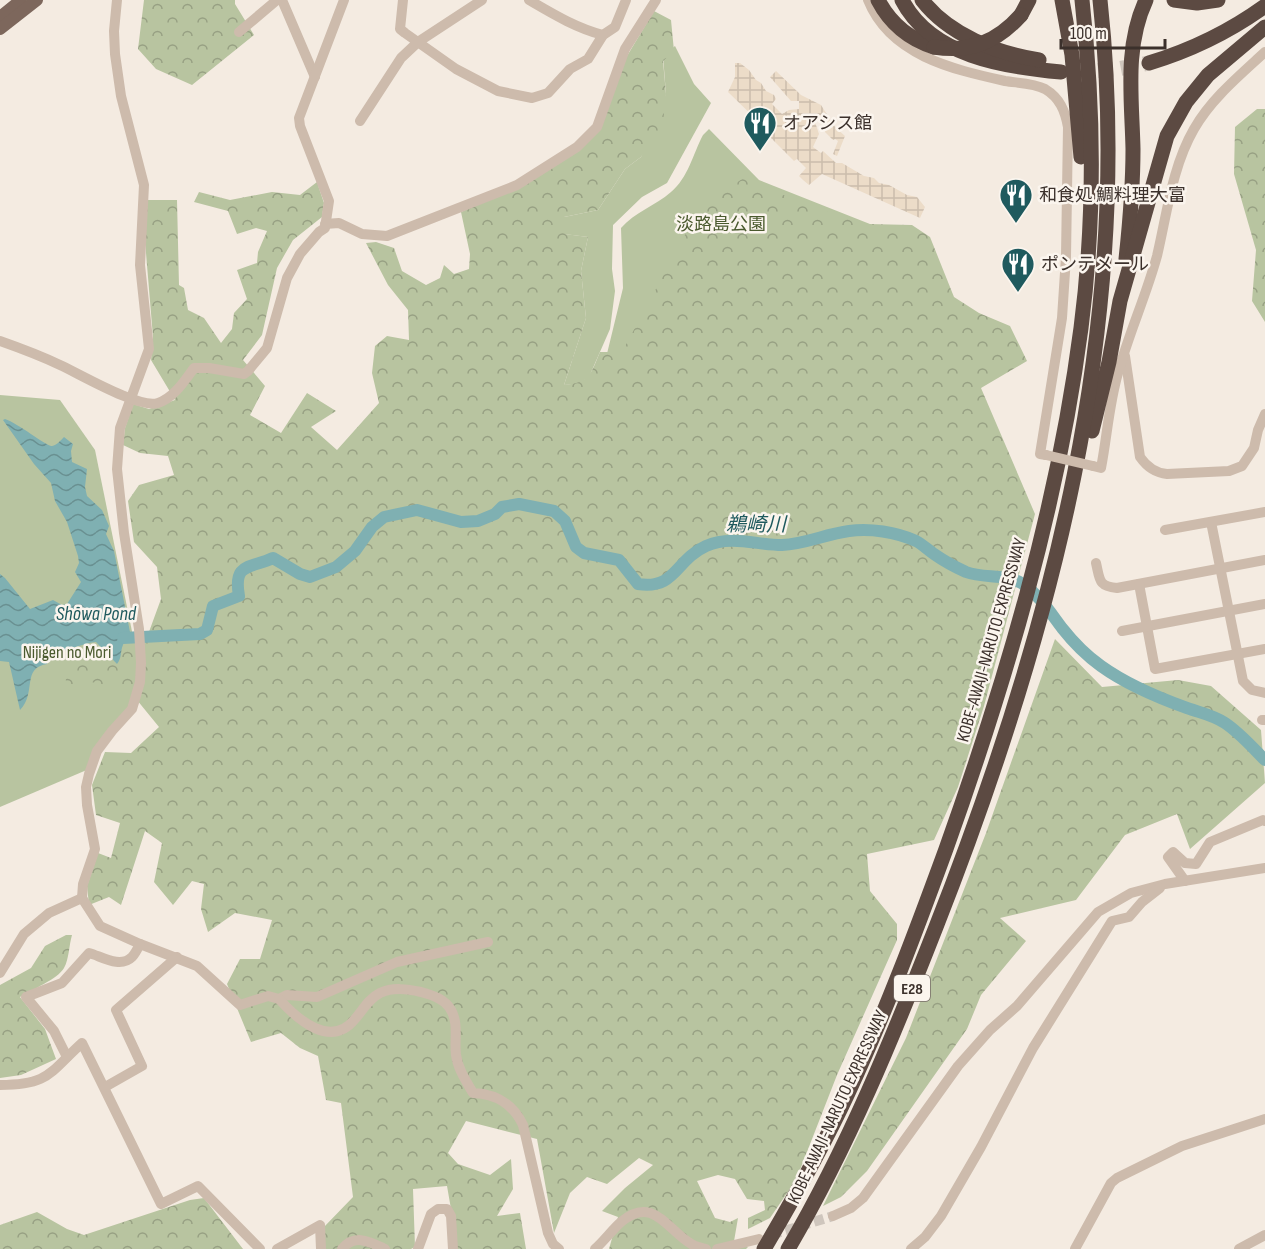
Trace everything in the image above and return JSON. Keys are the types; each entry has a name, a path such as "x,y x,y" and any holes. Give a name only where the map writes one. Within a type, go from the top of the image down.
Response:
{"highway":[{"path":"878,0 890,18 906,33 924,44 965,49 993,37 1029,0"},
{"path":"902,0 926,31 960,50 1006,64 1061,67 993,48 950,26 921,0"},
{"path":"935,0 964,30 993,48"},
{"path":"1062,0 1070,37 1078,110 1088,249"},
{"name":"KOBE-AWAJI-NARUTO EXPRESSWAY","path":"761,1244 820,1150 849,1092 876,1028 934,879 993,709 1013,642 1061,445 1081,328 1088,249 1090,96 1082,0"},
{"name":"KOBE-AWAJI-NARUTO EXPRESSWAY","path":"788,1249 843,1148 898,1024 963,857 1010,716 1040,616 1072,492 1096,347 1107,217 1108,96 1100,0"},
{"path":"1072,492 1099,405 1120,301 1131,201 1131,53 1137,23 1146,0"},
{"path":"1174,0 1197,3 1218,0"},
{"path":"1259,0 1226,22 1148,58 1172,56 1212,39 1265,6"},
{"path":"1120,301 1135,254 1160,156 1176,118 1208,75 1236,49 1265,27"}],"main road":[{"path":"0,17 29,2"},
{"path":"0,29 29,2"}],"street":[{"path":"117,0 114,31 121,96 144,185 140,265 149,349 120,428 117,468 124,533 140,629 140,682 132,709 97,751 89,774 86,787 87,805 95,849 83,884 82,898 100,926 197,966 240,1005 268,996 279,999 303,1021 320,1031 330,1033 349,1026 369,1001 389,990 413,990 444,1001 455,1021 456,1059 473,1093 488,1093 508,1104 517,1113 523,1125 548,1233 559,1249"},
{"path":"239,32 277,0"},
{"path":"282,0 315,77"},
{"path":"0,341 60,364 130,398 148,404 159,403 179,387 194,368 244,374 248,371 267,348 287,278 300,254 325,228 329,201 300,126 299,117 344,0"},
{"path":"403,0 400,29 456,69 498,92 531,98 548,93 570,69 588,59 603,35 615,27 626,0"},
{"path":"360,121 401,58 418,42 482,0"},
{"path":"529,0 567,22 603,35"},
{"path":"325,224 339,223 362,234 387,236 517,185 577,147 597,127 625,49 653,0"},
{"path":"868,0 879,23 906,48 953,67 1043,88 1056,99 1065,112 1068,127 1065,281 1055,368 1040,454 1101,468 1115,383 1149,283 1185,147 1195,127 1212,105 1265,52"},
{"path":"1125,352 1140,457 1145,464 1158,473 1235,470 1248,459 1265,414"},
{"path":"1165,530 1265,512"},
{"path":"1211,522 1243,681 1252,690 1265,693"},
{"path":"1096,563 1100,582 1106,587 1117,588 1265,560"},
{"path":"1139,584 1155,669 1265,649"},
{"path":"1122,631 1265,604"},
{"path":"1185,881 1168,857 1173,852 1185,863 1196,864 1210,842 1265,821"},
{"path":"834,1216 851,1208 863,1198 958,1066 990,1030 1017,1006 1098,912 1131,893 1165,884 1265,868"},
{"path":"911,1249 925,1237 941,1216 981,1147 1033,1048 1112,921 1130,917 1142,903 1165,884"},
{"path":"0,973 24,934 49,914 82,898"},
{"path":"279,999 287,995 317,997 397,962 488,942"},
{"path":"67,1057 54,1031 26,997 62,983 89,952 112,961 124,961 132,958 140,944"},
{"path":"105,1087 142,1066 116,1010 177,957"},
{"path":"0,1085 24,1085 43,1079 52,1074 82,1043 161,1204 198,1186 260,1249"},
{"path":"1075,1249 1111,1183 1117,1178 1182,1146 1265,1119"},
{"path":"418,1249 431,1214 438,1209 447,1209 451,1216 453,1249"},
{"path":"595,1249 622,1221 645,1212 656,1215 691,1244 706,1249"},
{"path":"277,1249 320,1225 321,1249"},
{"path":"1239,1249 1265,1235"},
{"path":"342,1249 354,1240 365,1240 385,1249"},
{"path":"605,1240 614,1249"},
{"path":"717,1249 761,1244"}],"green space":[{"path":"144,0 235,0 235,4 254,35 192,85 156,69 138,49"},
{"path":"654,11 671,20 674,51 663,61 666,94 663,123 641,157 625,169 598,210 564,217 565,234 588,237 581,271 586,318 564,385 579,382 588,376 600,352 622,352 686,233 719,193 744,178 811,207 868,224 912,225 930,237 954,297 979,313 1010,326 1027,361 981,388 1035,514 984,706 958,787 934,840 867,854 870,891 897,924 897,940 837,1075 796,1180 770,1218 748,1229 748,1218 765,1210 764,1201 747,1199 735,1179 718,1175 697,1181 715,1218 730,1222 738,1218 733,1247 748,1247 746,1249 609,1249 618,1217 602,1211 653,1165 639,1158 607,1184 587,1177 570,1193 554,1233 537,1139 466,1121 448,1153 458,1164 490,1175 511,1159 513,1189 497,1216 520,1213 526,1249 453,1249 455,1232 447,1186 413,1189 415,1247 411,1249 325,1249 324,1227 353,1197 341,1103 326,1100 318,1056 300,1048 281,1033 251,1042 227,984 240,959 260,959 272,920 235,913 208,932 201,909 204,884 192,881 173,905 154,882 162,843 145,831 121,905 109,897 89,905 87,886 98,853 111,858 120,823 96,815 92,785 105,752 131,753 159,727 128,689 91,682 65,703 67,650 96,642 111,659 119,662 126,640 146,640 161,599 157,567 134,542 128,501 139,485 174,475 168,456 140,453 123,445 125,428 133,404 149,409 175,400 151,360 153,337 146,253 146,200 177,200 179,285 184,288 188,310 204,318 221,343 232,329 234,313 247,299 237,270 257,263 258,252 267,231 256,228 237,234 228,211 194,202 199,192 230,200 272,192 300,195 317,182 324,203 322,217 293,240 277,268 262,335 243,360 265,386 250,415 281,433 307,393 336,411 311,427 337,450 379,403 372,373 375,346 387,336 409,340 408,310 388,285 366,243 376,242 394,248 402,271 426,285 440,278 444,265 454,274 469,269 470,254 461,212 533,180 601,127 627,56"},
{"name":"淡路島公園","path":"675,46 694,84 711,103 667,183 642,197 613,225 612,269 615,291 610,329 589,377 578,384 564,385 586,318 581,271 588,237 564,234 564,217 598,210 625,169 641,157 666,94 663,56"},
{"path":"1257,109 1265,109 1265,322 1252,301 1256,250 1234,174 1235,127"},
{"name":"淡路島公園","path":"709,129 759,180 880,228 651,332 604,366 623,288 621,228 677,186 686,173 703,135"},
{"name":"Nijigen no Mori","path":"0,395 60,400 95,450 136,651 136,699 89,769 0,807"},
{"path":"1055,639 1102,687 1178,680 1211,686 1261,730 1265,783 1190,849 1177,814 1125,835 1076,900 1000,918 1026,941 981,995 967,1029 867,1171 841,1197 823,1206 906,1038 986,833"},
{"path":"66,935 72,935 64,968 50,980 20,997 45,1029 56,1059 21,1075 0,1078 0,985 31,968 45,946"},
{"path":"204,1198 243,1249 0,1249 0,1225 37,1212 67,1229 84,1235 190,1200"}],"shaded area":[{"path":"735,63 740,63 749,70 766,91 774,95 776,99 772,104 782,114 789,110 799,109 799,101 791,101 770,77 776,71 801,95 821,105 835,127 845,136 837,156 833,154 838,141 833,140 825,132 820,119 815,122 819,134 813,147 821,153 823,151 836,163 842,163 864,176 874,178 879,183 917,197 925,207 920,218 822,174 809,185 803,180 799,176 806,168 797,159 794,161 764,131 765,128 728,92 735,77"}],"water":[{"name":"Shōwa Pond","path":"5,419 49,445 55,445 64,437 73,444 72,462 87,469 85,487 87,496 102,510 109,526 106,534 114,551 130,632 117,664 96,642 49,657 47,664 34,670 28,696 20,710 9,662 0,661 0,574 30,609 53,600 62,605 67,604 81,582 75,572 79,563 78,556 67,522 55,501 51,483 34,464 3,420"}],"waterway":[{"name":"鵜崎川","path":"123,638 200,634 207,630 213,606 239,596 239,577 245,568 273,558 300,574 310,577 336,567 355,551 372,527 384,517 417,510 461,522 478,521 495,514 502,507 519,504 554,511 565,521 576,547 584,553 619,560 638,584 651,585 668,578 696,552 716,543 735,541 782,545 849,531 874,530 916,541 966,572 1009,578 1023,584 1040,599 1075,644 1101,666 1143,690 1220,720 1241,736 1265,760"}],"tunnel":[{"path":"1075,72 1118,69 1149,63"},
{"path":"771,1235 833,1216"}],"place":[{"name":"オアシス館","path":"760,152"},
{"name":"和食処 鯛料理大富","path":"1016,224"},
{"name":"ポンテメール","path":"1018,293"}]}
